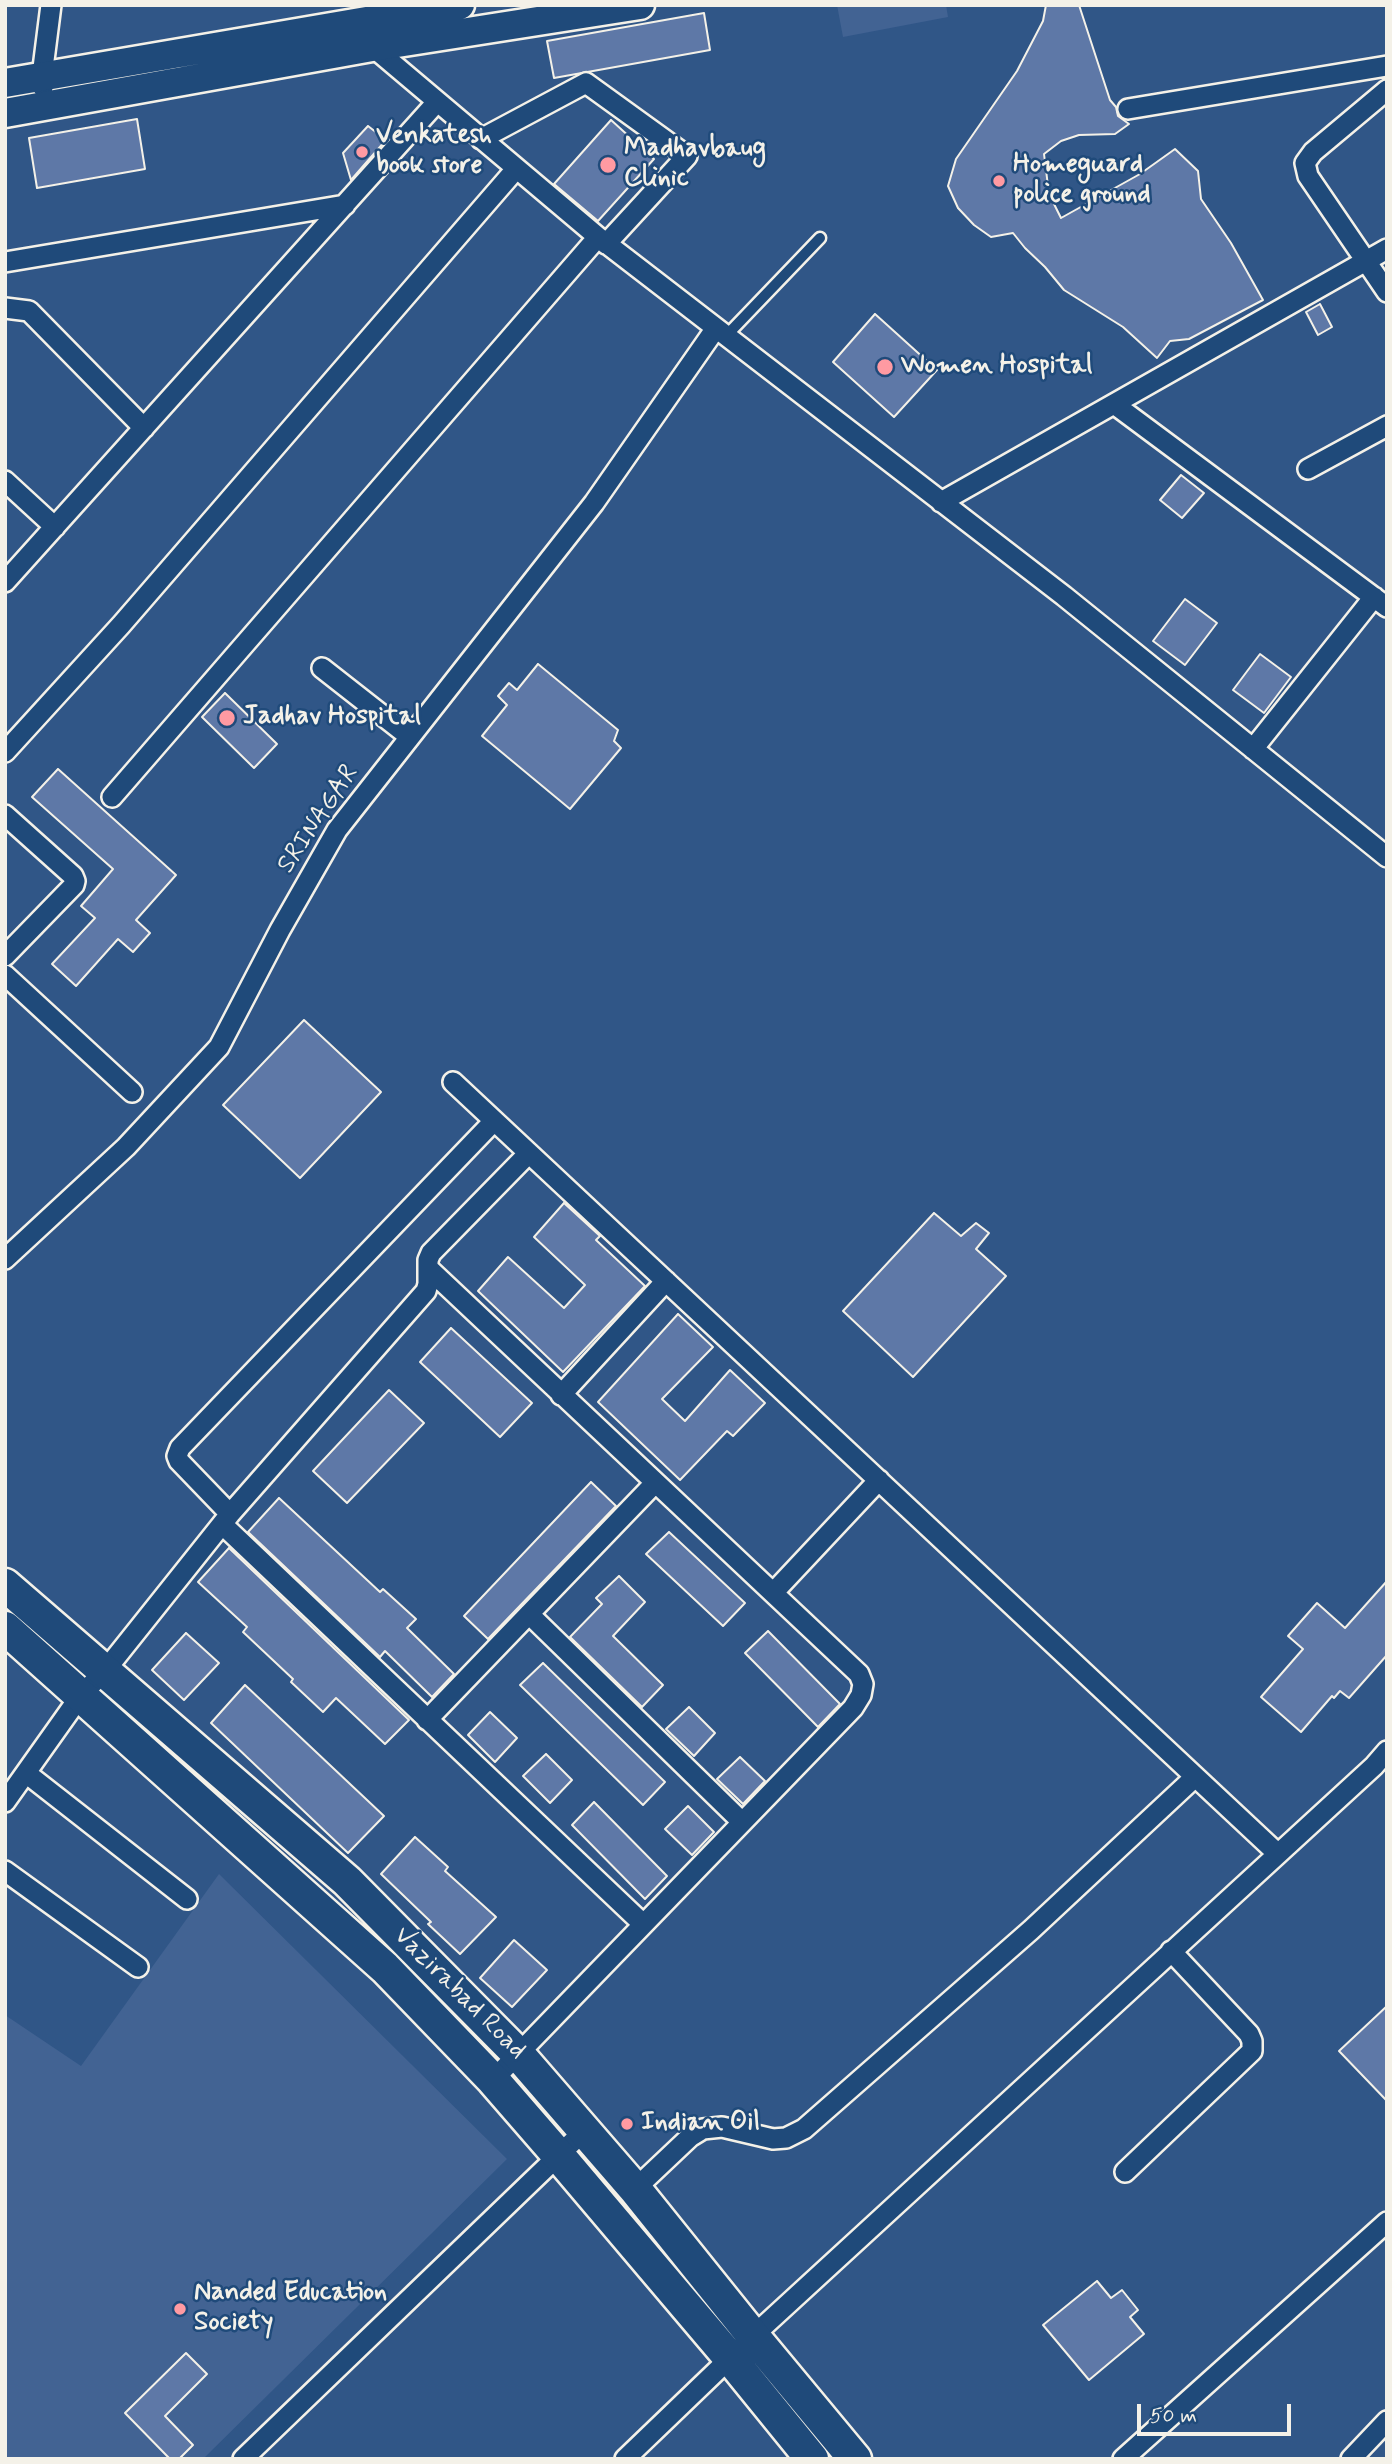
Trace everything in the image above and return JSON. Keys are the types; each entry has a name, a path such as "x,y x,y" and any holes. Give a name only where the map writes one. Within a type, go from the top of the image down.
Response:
{"main road":[{"path":"5,83 460,5"},
{"path":"5,113 372,47 640,5"},
{"name":"Vazirabad Road","path":"5,1585 347,1881 519,2055 635,2189 855,2459"},
{"name":"Vazirabad Road","path":"5,1628 385,1968 493,2080 559,2156 730,2358 811,2459"}],"street":[{"path":"44,106 42,76 51,5"},
{"path":"348,25 602,241 1064,596 1385,854"},
{"path":"1128,109 1387,66"},
{"path":"112,797 602,241 687,156 586,83 481,139"},
{"path":"1387,90 1313,152 1305,163 1308,176 1387,292"},
{"path":"5,582 437,102"},
{"path":"5,752 121,625 516,169"},
{"path":"5,262 345,205"},
{"path":"941,502 1387,249"},
{"path":"5,308 29,311 144,428"},
{"name":"SRINAGAR","path":"5,1259 126,1147 219,1047 280,930 337,830 594,503 721,332"},
{"path":"1114,404 1380,602 1253,749"},
{"path":"1308,469 1387,426"},
{"path":"5,481 55,527"},
{"path":"322,668 410,737"},
{"path":"5,815 73,876 75,881 5,956"},
{"path":"5,975 132,1092"},
{"path":"453,1082 1278,1854"},
{"path":"494,1121 180,1448 177,1456 226,1519 428,1720 643,1924"},
{"path":"5,1802 81,1695 104,1672 226,1519 426,1291 431,1253 528,1153"},
{"path":"428,1268 859,1674 863,1684 861,1695 853,1708 493,2080"},
{"path":"561,1395 666,1281"},
{"path":"773,1593 879,1480"},
{"path":"428,1720 655,1483"},
{"path":"529,1614 743,1822"},
{"path":"625,2459 753,2336 1374,1766 1387,1751"},
{"path":"26,1773 187,1899"},
{"path":"635,2189 690,2137 703,2129 722,2127 773,2139 786,2138 804,2129 1031,1930 1195,1777"},
{"path":"5,1871 138,1966"},
{"path":"1125,2172 1252,2051 1249,2034 1171,1951"},
{"path":"243,2459 585,2130"},
{"path":"1123,2459 1387,2222"},
{"path":"1351,2459 1387,2421"}],"lane":[{"path":"721,332 820,238"}],"shaded area":[{"path":"837,5 946,5 948,17 843,37"},
{"name":"Nanded Education Society","path":"219,1874 507,2159 203,2459 5,2459 5,2015 81,2066"}],"building":[{"name":"Homeguard police ground","path":"1046,5 1079,5 1110,100 1116,107 1118,116 1129,124 1115,134 1079,135 1061,141 1044,154 1049,194 1061,218 1140,174 1175,149 1198,171 1201,199 1231,243 1263,300 1189,339 1170,341 1157,358 1123,327 1064,290 1013,233 991,237 974,225 958,208 948,186 956,159 1017,71 1043,21"},
{"path":"704,13 710,50 554,78 547,41"},
{"path":"137,119 145,169 37,188 29,138"},
{"path":"611,120 654,159 598,221 554,184"},
{"path":"368,126 386,140 351,180 343,153"},
{"path":"1320,304 1332,327 1318,335 1306,312"},
{"path":"875,314 937,370 894,417 833,362"},
{"path":"1181,475 1204,493 1182,518 1160,500"},
{"path":"1185,599 1217,623 1185,665 1153,641"},
{"path":"1260,654 1291,677 1264,713 1233,690"},
{"path":"538,664 618,730 614,741 621,748 570,809 482,736 507,705 498,696 509,683 517,690"},
{"path":"225,693 277,744 254,768 202,717"},
{"path":"58,769 176,875 136,920 150,933 133,952 118,939 76,986 52,964 95,918 81,906 113,869 32,797"},
{"path":"304,1020 381,1092 300,1178 223,1105"},
{"path":"564,1203 600,1236 596,1240 645,1286 563,1372 478,1291 508,1257 564,1308 585,1285 534,1237"},
{"path":"934,1213 961,1236 976,1223 989,1233 976,1249 1006,1276 913,1377 843,1311"},
{"path":"678,1314 713,1347 662,1399 685,1421 730,1370 765,1403 733,1436 727,1431 680,1480 598,1402"},
{"path":"451,1328 532,1403 500,1437 420,1362"},
{"path":"389,1390 424,1423 347,1503 313,1471"},
{"path":"591,1482 616,1506 488,1639 464,1616"},
{"path":"279,1498 380,1592 383,1589 416,1619 407,1628 454,1674 432,1697 385,1651 380,1657 248,1532"},
{"path":"669,1532 745,1603 723,1626 646,1554"},
{"path":"229,1548 409,1720 385,1744 336,1698 323,1712 291,1682 293,1679 243,1632 247,1627 198,1582"},
{"path":"619,1576 645,1602 613,1636 663,1685 642,1707 570,1637 602,1604 596,1598"},
{"path":"1387,1581 1387,1655 1349,1698 1340,1691 1334,1698 1332,1696 1301,1732 1261,1697 1303,1649 1288,1636 1317,1603 1345,1628"},
{"path":"768,1631 840,1704 818,1727 745,1653"},
{"path":"186,1633 219,1663 184,1700 152,1670"},
{"path":"543,1663 665,1782 643,1805 520,1685"},
{"path":"245,1685 384,1816 348,1853 211,1723"},
{"path":"689,1707 715,1733 694,1756 666,1729"},
{"path":"490,1712 517,1738 495,1762 468,1735"},
{"path":"546,1754 572,1780 550,1803 523,1776"},
{"path":"740,1757 765,1781 743,1804 717,1779"},
{"path":"594,1802 667,1876 645,1899 572,1825"},
{"path":"688,1806 714,1832 692,1855 665,1829"},
{"path":"415,1837 448,1867 445,1871 496,1917 460,1954 381,1874"},
{"path":"514,1940 547,1970 512,2007 480,1978"},
{"path":"1387,2006 1387,2101 1339,2051"},
{"path":"1097,2281 1111,2298 1122,2290 1138,2310 1130,2317 1144,2334 1089,2380 1043,2325"},
{"path":"186,2353 207,2374 165,2416 193,2445 179,2459 170,2459 125,2413"}],"place":[{"name":"Venkatesh book store","path":"362,152"},
{"name":"Madhavbaug Clinic","path":"608,165"},
{"name":"Homeguard police ground","path":"999,181"},
{"name":"Women Hospital","path":"885,367"},
{"name":"Jadhav Hospital","path":"227,718"},
{"name":"Indian Oil","path":"627,2124"},
{"name":"Nanded Education Society","path":"180,2309"}]}
